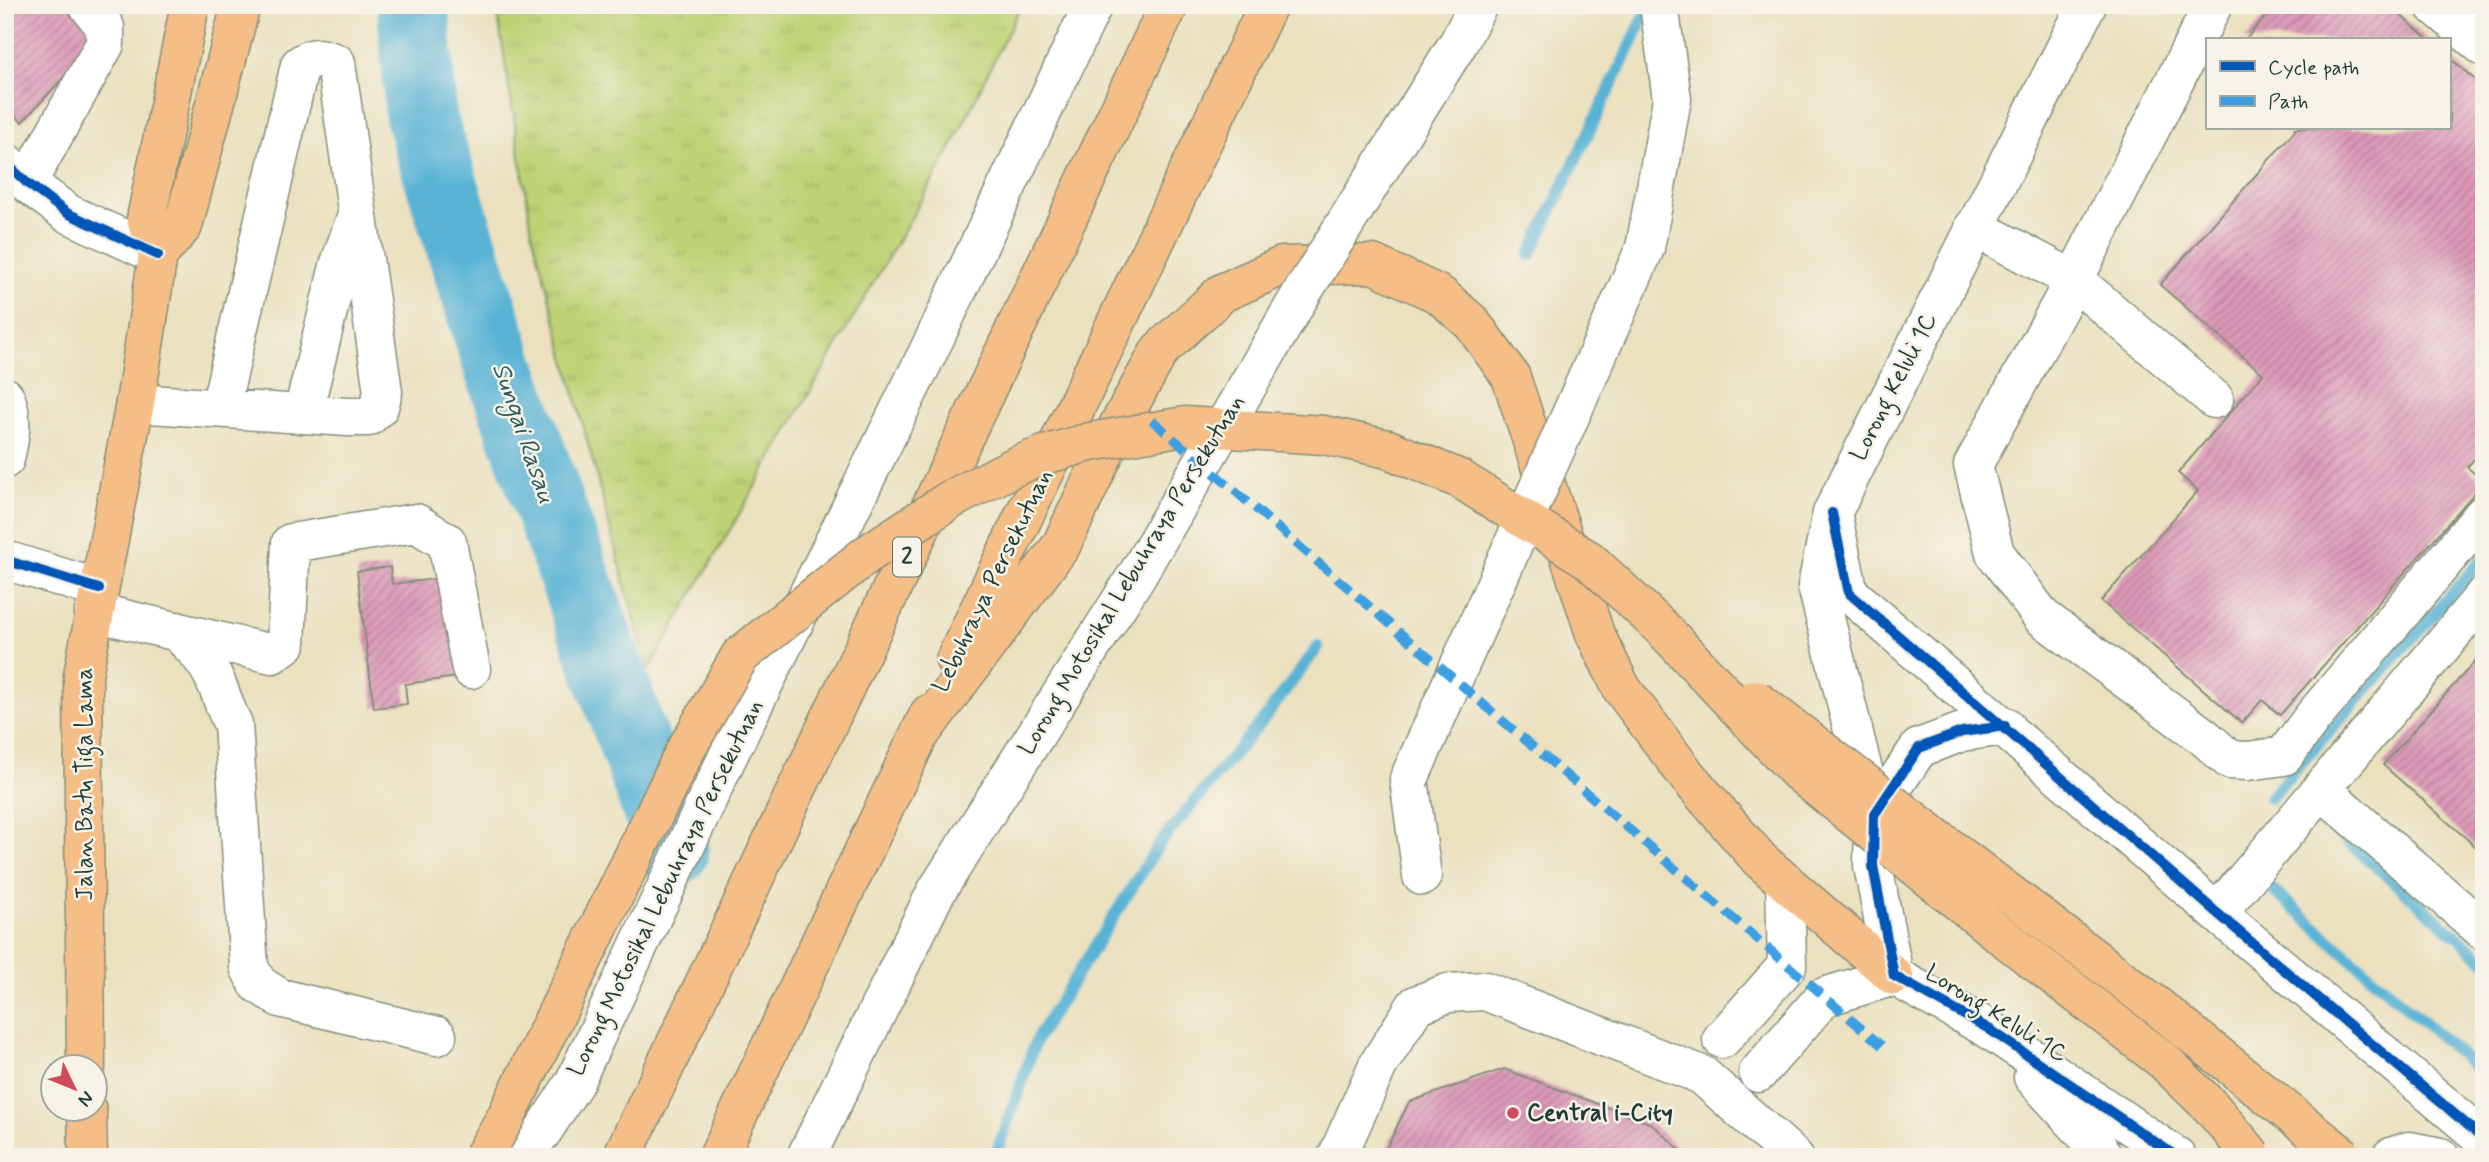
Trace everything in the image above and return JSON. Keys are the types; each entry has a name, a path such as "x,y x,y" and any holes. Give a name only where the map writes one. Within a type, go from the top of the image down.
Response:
{"main road":[{"name":"Jalan Batu Tiga Lama","path":"86,1054 83,675 135,403 158,255 146,219 190,5"},
{"path":"158,255 183,226 241,5"},
{"name":"2","path":"622,1157 1169,5"},
{"name":"Lebuhraya Persekutuan","path":"718,1157 1268,5"},
{"path":"918,737 1061,546 1111,439 1160,350 1222,293 1282,266 1373,264 1440,295 1472,323 1511,377 1595,634 1622,689 1688,777 1760,860 1894,976"},
{"path":"484,1157 684,751 740,656 866,555 950,500 1016,466 1090,442 1185,426 1324,435 1388,449 1460,479 1589,560 1664,630 1797,771 1989,926 2164,1061 2211,1107 2253,1157"},
{"path":"1664,630 2158,1007 2344,1157"},
{"path":"608,1157 645,1109"},
{"path":"87,1124 88,1157"}],"street":[{"path":"89,5 105,27 105,44 16,173 66,213 158,255"},
{"name":"Lorong Motosikal Lebuhraya Persekutuan","path":"519,1157 543,1131 574,1083 727,758 933,342 1093,5"},
{"name":"Lorong Motosikal Lebuhraya Persekutuan","path":"806,1157 936,892 1136,575 1300,296 1459,42 1478,5"},
{"path":"1422,876 1409,779 1645,248 1672,99 1659,5"},
{"name":"Lorong Keluli 1C","path":"2087,5 1832,513 1817,586 1874,815 1873,866 1894,976 1989,1030 2177,1157"},
{"path":"2213,5 2074,280 1973,465 1994,553 2042,617 2204,737 2230,760 2248,761 2284,756 2313,717 2484,514"},
{"path":"2434,5 2484,47"},
{"path":"2478,5 2484,10"},
{"path":"135,403 368,417 379,407 383,393 335,63 320,57 309,58 300,65 220,408"},
{"path":"303,413 339,265 357,216"},
{"path":"1974,227 2074,280 2214,399"},
{"path":"5,397 11,410 11,434 5,459"},
{"path":"1832,513 1849,593 2217,913 2484,1139"},
{"path":"5,560 97,601 177,631 272,654 286,644 291,543 416,523 447,542 471,669"},
{"path":"2217,913 2484,596"},
{"path":"177,631 196,650 214,676 225,710 233,723 249,967 258,984 280,998 437,1036"},
{"path":"1874,815 1919,748 1962,732 2005,726"},
{"path":"2321,789 2484,931"},
{"path":"1722,1040 1787,965 1785,881"},
{"path":"1758,1073 1824,997 1894,976"},
{"path":"1337,1157 1378,1065 1416,1006 1448,993 1485,991 1702,1076 1794,1157"},
{"path":"1989,1030 2098,1148 2103,1157"},
{"path":"2391,1157 2409,1151 2440,1157"}],"green space":[{"path":"498,5 1021,5 950,151 648,671 532,232"}],"building":[{"path":"5,5 68,5 102,37 22,122 5,106"},
{"path":"2275,5 2389,5 2427,38 2247,38"},
{"path":"2450,58 2484,88 2484,448 2467,467 2484,482 2280,715 2262,700 2242,723 2101,601 2198,491 2178,473 2263,374 2160,285 2295,130 2450,130"},
{"path":"390,567 392,584 453,577 465,676 405,684 407,704 374,708 357,571"},
{"path":"2484,651 2484,854 2383,765"},
{"name":"Central i-City","path":"1504,1069 1652,1124 1688,1157 1382,1157 1409,1102"}],"waterway":[{"name":"Sungai Rasau","path":"413,5 421,117 501,371 673,851"},
{"path":"1530,255 1648,9"},
{"path":"2270,798 2484,557"},
{"path":"995,1157 1037,1038 1160,843 1268,714 1318,647"},
{"path":"2325,822 2484,960"},
{"path":"2266,884 2484,1075"}],"marked path":[{"path":"1152,420 1882,1046"}],"cycle path":[{"path":"5,162 27,183 67,213 158,255"},
{"path":"1832,513 1849,593 2217,913 2484,1139"},
{"path":"5,560 99,589"},
{"path":"2005,726 1962,732 1919,748 1874,815 1873,866 1894,976 1989,1029 2177,1157"}],"place":[{"name":"Central i-City","path":"1513,1113"}]}
